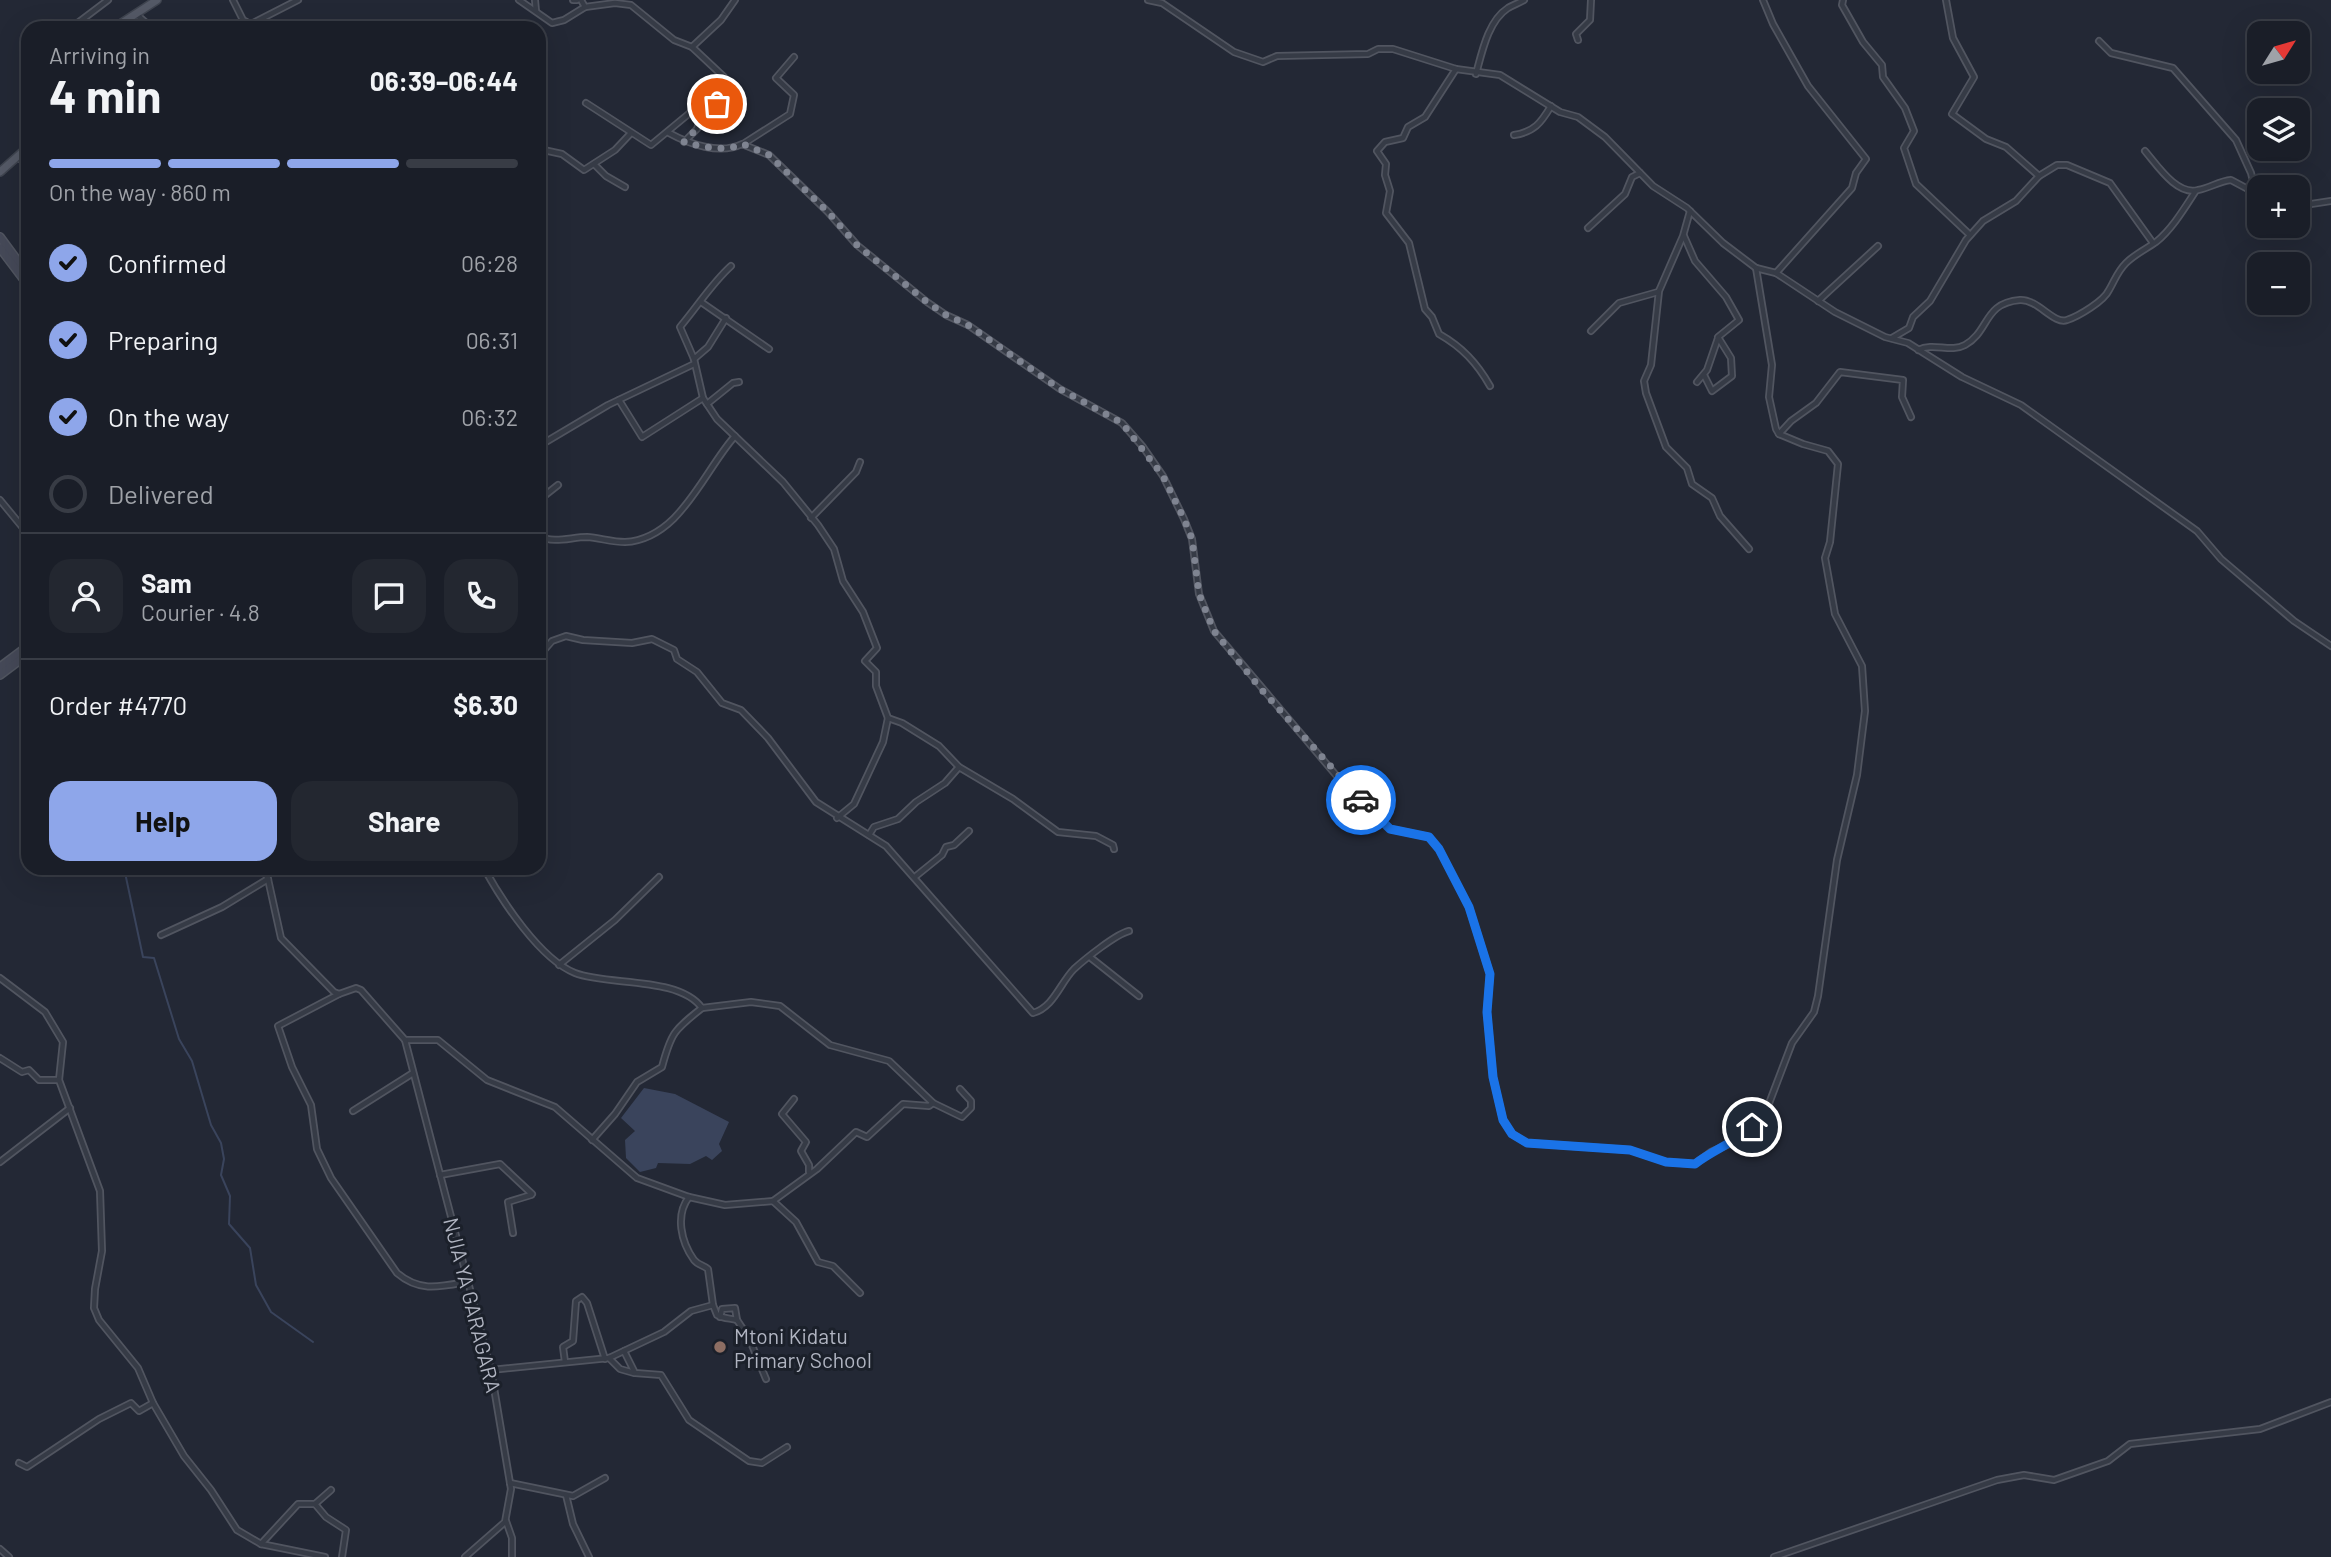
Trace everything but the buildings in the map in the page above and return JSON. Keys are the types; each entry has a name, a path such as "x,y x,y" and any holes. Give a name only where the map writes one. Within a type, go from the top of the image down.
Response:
{"main road":[{"path":"124,21 157,0"},
{"path":"0,172 21,155"},
{"path":"0,237 21,266"},
{"path":"0,248 21,276"},
{"path":"0,667 21,651"},
{"path":"0,675 21,659"}],"street":[{"path":"80,21 108,0"},
{"path":"233,0 241,18 246,21"},
{"path":"257,21 298,0"},
{"path":"519,0 552,23 564,20 585,7 615,3 631,5 656,22 674,40 692,47 726,80 714,94 651,145 586,103"},
{"path":"535,0 536,11"},
{"path":"577,0 585,7"},
{"path":"692,47 721,20 736,0"},
{"path":"1148,0 1162,3 1234,52 1264,62 1277,56 1368,54 1377,49 1393,48 1456,69 1476,74 1489,72 1500,75 1551,106 1578,117 1605,136 1653,187 1690,211 1723,243 1756,268 1776,273 1818,301 1918,350 1962,377 2032,412 2197,531 2221,559 2294,621 2331,646"},
{"path":"1476,74 1494,23 1508,8 1524,0"},
{"path":"1578,40 1576,34 1590,20 1591,0"},
{"path":"1763,0 1773,24 1808,86 1866,159 1856,173 1852,188 1776,273"},
{"path":"1843,0 1863,42 1882,65 1885,80 1905,108 1914,131 1904,148 1916,184 1970,235"},
{"path":"1946,0 1953,38 1974,77 1952,114 1986,139 2006,147 2039,176"},
{"path":"136,13 145,21"},
{"path":"2099,41 2111,52 2173,68 2236,141 2252,175"},
{"path":"669,133 684,142 723,148 733,149 743,144 790,114 794,95 776,78 793,57"},
{"path":"1456,69 1425,117 1408,127 1404,138 1385,142 1377,151 1386,164 1385,175 1390,191 1387,213 1409,243 1425,309 1432,317 1439,334 1454,340 1470,356 1490,386"},
{"path":"684,142 697,129 701,116 722,99 714,94"},
{"path":"1514,135 1530,133 1542,122 1551,106"},
{"path":"546,151 562,154 584,170 615,150 631,133"},
{"path":"743,144 769,155 828,212 857,245 927,302 968,325 1060,389 1122,423 1143,447 1163,476 1184,519 1192,539 1204,612 1222,641 1341,781 1390,829 1429,837 1439,849 1469,907 1490,974 1487,1012 1493,1077 1503,1120 1512,1134 1527,1143 1630,1150 1666,1162 1695,1164 1711,1152 1738,1140 1765,1114 1792,1043 1814,1012 1837,860 1857,775 1865,711 1862,666 1835,614 1825,558 1830,542 1838,464 1828,451 1779,434"},
{"path":"2145,151 2166,177 2195,192"},
{"path":"594,163 606,176 625,187"},
{"path":"1891,339 1909,328 1913,317 1930,301 1970,235 1990,215 2017,201 2039,176 2062,164 2110,183 2153,243"},
{"path":"1588,228 1625,194 1632,177 1640,173"},
{"path":"1918,350 1930,346 1955,349 1964,345 1976,335 1988,315 2004,303 2030,301 2059,321 2066,321 2102,301 2119,269 2153,243 2179,218 2195,192 2231,180 2247,188"},
{"path":"2310,204 2331,201"},
{"path":"1690,211 1683,236 1659,291 1651,365 1644,381 1650,411 1666,447 1687,468 1692,484 1712,498 1720,516 1749,549"},
{"path":"1683,236 1695,261 1726,297 1739,320 1718,337 1704,375 1696,382"},
{"path":"1818,301 1878,246"},
{"path":"731,266 719,277 680,327 694,361 703,398 735,436 783,482 834,550 843,581 863,612 877,648 865,661 876,672 876,687 888,718 883,742 870,775 861,786 854,804 837,818"},
{"path":"1756,268 1772,365 1769,397 1779,434"},
{"path":"1591,331 1619,303 1659,291"},
{"path":"701,302 769,349"},
{"path":"546,442 694,361 708,347 726,318"},
{"path":"1704,375 1712,391 1732,376 1731,358 1718,337"},
{"path":"1779,434 1791,421 1816,403 1840,372 1903,380 1902,397 1911,417"},
{"path":"707,404 733,383 739,382"},
{"path":"619,400 628,419 642,437 703,398"},
{"path":"546,539 591,537 626,542 652,534 679,514 735,436"},
{"path":"811,518 856,472 860,462"},
{"path":"546,494 558,485"},
{"path":"0,500 21,526"},
{"path":"546,648 552,641 566,636 583,640 632,643 652,639 666,645 681,663 697,672 722,703 741,710 768,738 816,802 837,818 886,846 916,876 1033,1013 1060,991 1073,970 1116,936 1129,931"},
{"path":"888,718 902,723 939,746 959,766 1013,799 1058,832 1096,836 1114,849"},
{"path":"869,835 874,827 898,819 916,802 945,783 959,766"},
{"path":"916,876 942,855 946,847 954,845 969,831"},
{"path":"266,875 281,938 339,994"},
{"path":"489,875 523,926 559,965 606,981 632,980 649,984 694,999 702,1008"},
{"path":"559,965 615,920 659,877"},
{"path":"161,935 222,907 268,879"},
{"path":"1091,958 1139,996"},
{"path":"0,978 45,1012 63,1042 59,1080 100,1191 103,1251 97,1268 94,1308 99,1320 138,1368 153,1403 184,1456 211,1489 237,1530 261,1544 299,1555 325,1557"},
{"path":"466,1282 427,1289 410,1283 397,1273 331,1178 317,1149 311,1105 292,1067 278,1026 339,994 361,990 405,1040 438,1040 487,1080 555,1107 637,1178 689,1197 725,1205 773,1201 809,1172 817,1169 856,1132 867,1137 903,1104 929,1106 933,1103"},
{"path":"592,1140 615,1114 637,1082 662,1067 667,1044 674,1032 702,1008 751,1002 780,1006 831,1045 889,1061 933,1103 959,1116 967,1115 971,1101 960,1089"},
{"name":"NJIA YA GARAGARA","path":"405,1040 491,1370 510,1483 506,1520 512,1538 512,1557"},
{"path":"0,1058 22,1072 29,1070 39,1080 59,1080"},
{"path":"354,1111 413,1073"},
{"path":"794,1099 782,1114 806,1142 801,1151 809,1165 809,1172"},
{"path":"0,1162 70,1108"},
{"path":"440,1175 500,1164 532,1195 508,1202 513,1233"},
{"path":"689,1197 681,1207 680,1219 694,1260 708,1269 713,1305 720,1317 737,1320"},
{"path":"773,1201 796,1222 818,1262 838,1269 860,1293"},
{"path":"565,1362 563,1347 573,1341 576,1301 582,1297 587,1303 607,1359 620,1370 661,1375 689,1420 754,1464 762,1464 787,1447"},
{"path":"491,1370 607,1359 664,1332 691,1311 713,1305"},
{"path":"720,1317 722,1309 735,1308 737,1320 749,1338 766,1379"},
{"path":"624,1351 635,1373"},
{"path":"1774,1557 1997,1480 2024,1475 2054,1480 2108,1461 2130,1444 2260,1429 2331,1402"},
{"path":"19,1463 27,1467 113,1411 132,1403 139,1411 153,1403"},
{"path":"510,1483 573,1496 605,1478"},
{"path":"261,1544 298,1504 315,1504 331,1490"},
{"path":"566,1495 573,1524 589,1557"},
{"path":"315,1504 326,1517 344,1528 342,1557"},
{"path":"465,1557 506,1520"},
{"path":"0,1549 9,1557"},
{"path":"288,1550 292,1557"}],"water":[{"path":"644,1088 675,1094 729,1122 719,1144 722,1151 712,1160 706,1156 690,1164 658,1163 656,1168 640,1172 626,1158 625,1140 635,1131 621,1118"}],"waterway":[{"path":"125,875 143,957 154,958 179,1039 192,1061 211,1125 221,1143 224,1159 221,1175 230,1196 229,1224 250,1248 256,1285 271,1312 313,1342"}],"way so far":[{"path":"717,104 701,116 697,129 684,142 733,149 743,144 769,155 828,212 857,245 927,302 968,325 1039,376 1122,423 1163,476 1184,519 1192,539 1199,594 1204,612 1214,631 1341,781 1361,800"}],"place":[{"name":"Mtoni Kidatu Primary School","path":"720,1347"}],"route":[{"path":"1361,800 1390,829 1429,837 1439,849 1469,907 1490,974 1487,1012 1493,1077 1503,1120 1512,1134 1527,1143 1630,1150 1666,1162 1695,1164 1711,1152 1738,1140 1752,1127"}]}
